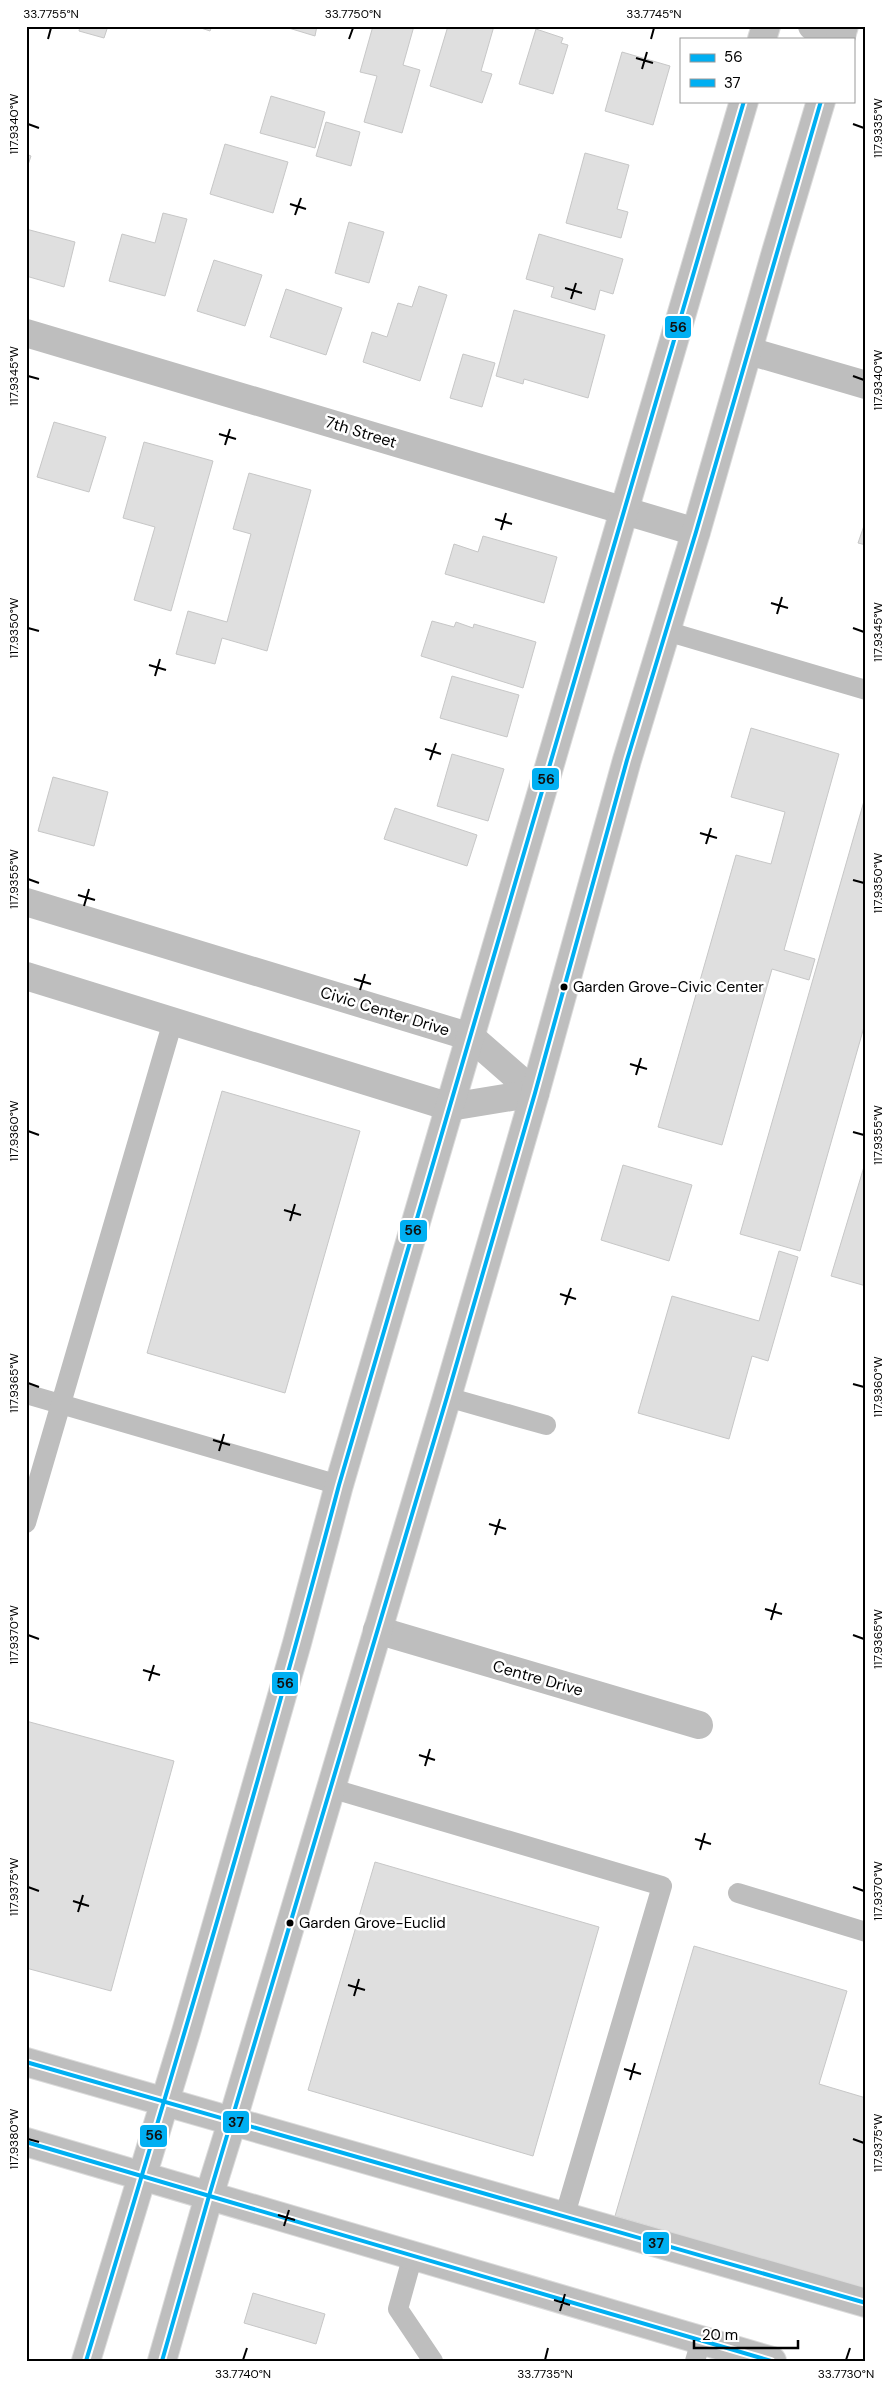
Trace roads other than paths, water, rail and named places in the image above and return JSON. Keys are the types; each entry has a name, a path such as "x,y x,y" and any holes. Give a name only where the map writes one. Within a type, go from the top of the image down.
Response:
{"main road":[{"path":"762,38 766,26"},
{"path":"812,26 842,33"},
{"path":"86,2361 166,2103 297,1643 339,1485 744,102"},
{"path":"162,2361 209,2196 447,1398 535,1092 627,760 696,532 821,102"},
{"name":"7th Street","path":"26,333 696,532"},
{"path":"749,351 866,385"},
{"name":"Civic Center Drive","path":"26,902 471,1037 535,1092"},
{"path":"26,976 450,1107 535,1092"},
{"name":"Centre Drive","path":"377,1630 699,1725"},
{"path":"26,2062 564,2218 866,2303"},
{"path":"26,2142 413,2255 698,2351 772,2361"}],"lane":[{"path":"666,631 866,690"},
{"path":"26,1523 173,1021"},
{"path":"26,1394 339,1485"},
{"path":"447,1398 546,1425"},
{"path":"330,1788 662,1886 564,2218"},
{"path":"738,1894 866,1932"},
{"path":"413,2255 398,2309 433,2361"}],"place":[{"name":"Garden Grove-Civic Center","path":"564,987"},
{"name":"Garden Grove-Euclid","path":"290,1923"}]}
